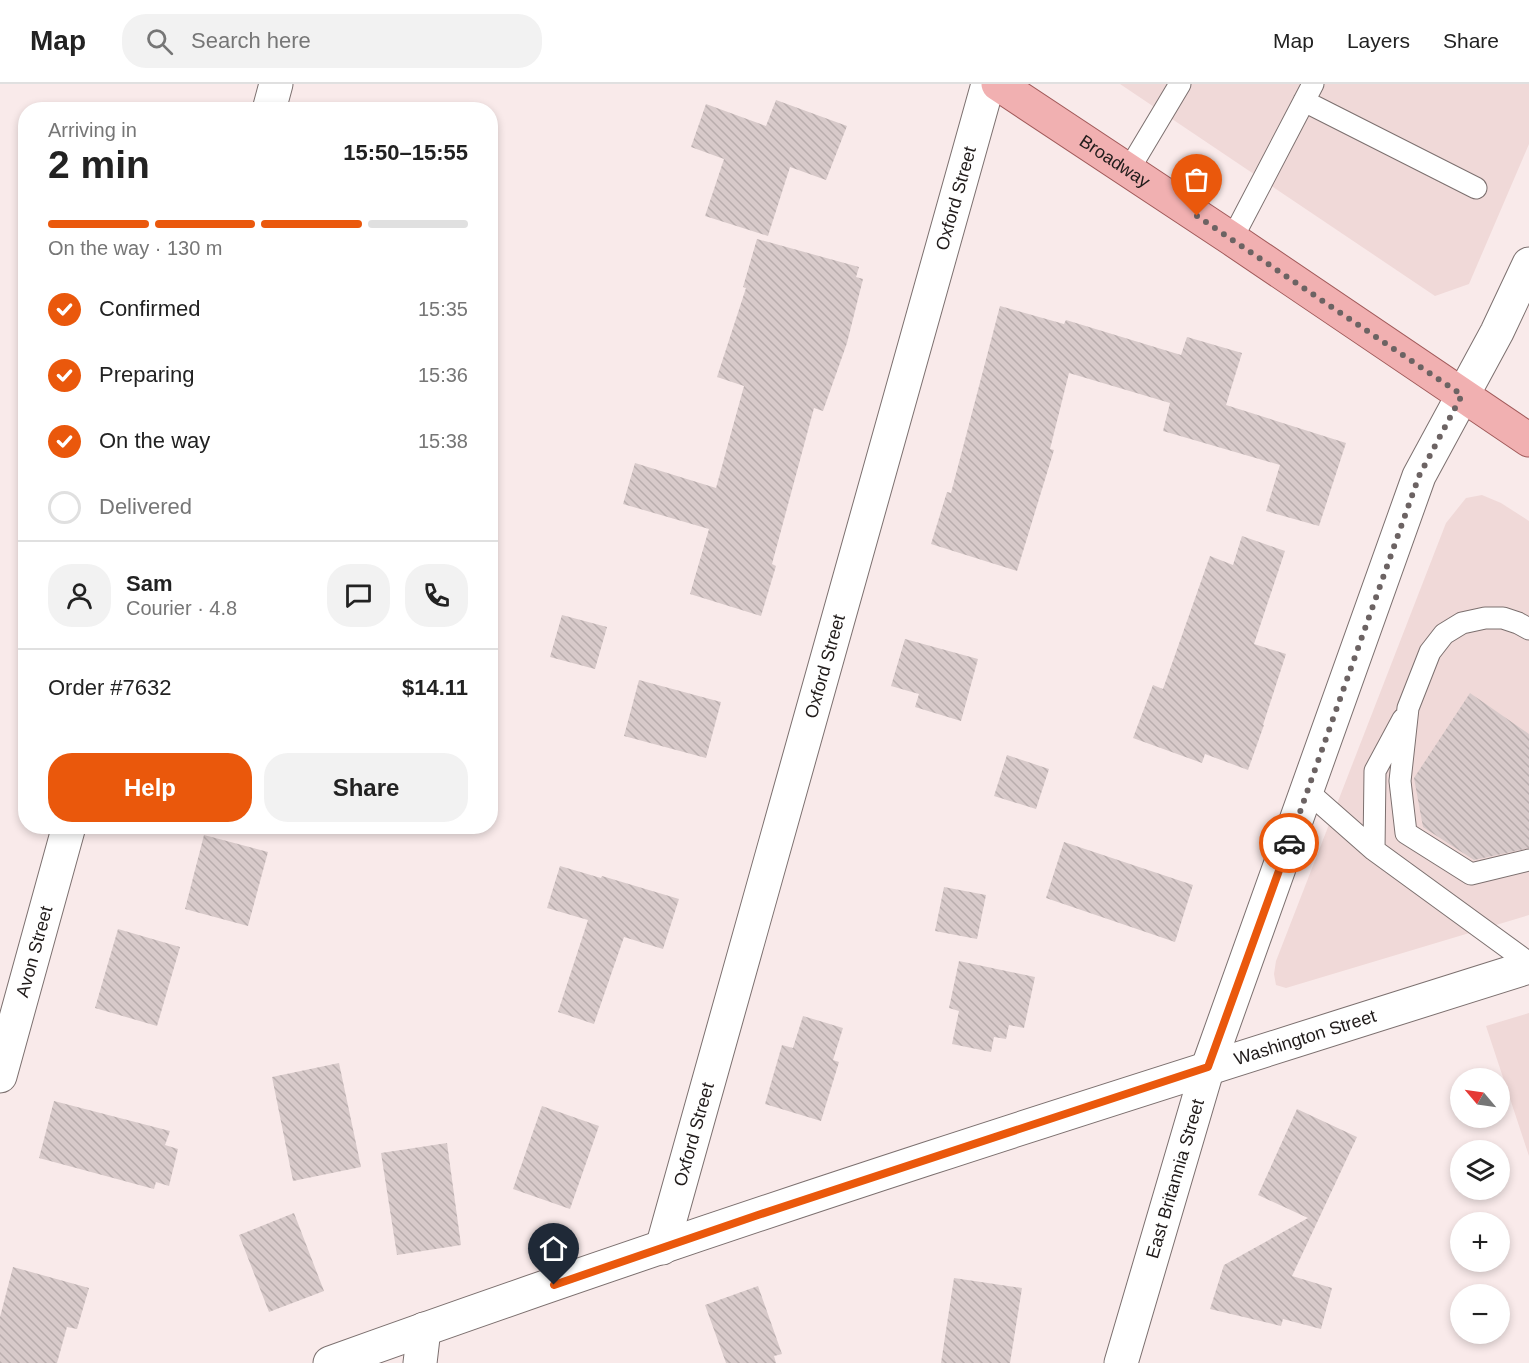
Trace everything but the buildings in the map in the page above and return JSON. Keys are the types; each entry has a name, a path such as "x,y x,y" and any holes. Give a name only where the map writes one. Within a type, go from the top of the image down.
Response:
{"main road":[{"name":"Broadway","path":"998,84 1529,440"}],"street":[{"path":"271,102 276,84"},
{"name":"Oxford Street","path":"662,1248 988,84"},
{"name":"East Britannia Street","path":"1121,1363 1208,1067 1419,476 1497,332 1529,264"},
{"name":"Avon Street","path":"0,1076 67,834"},
{"name":"Washington Street","path":"330,1363 662,1248 1208,1067 1529,965"},
{"path":"420,1363 424,1329"}],"lane":[{"path":"1128,171 1180,84"},
{"path":"1232,239 1309,93 1476,188"},
{"path":"1374,850 1375,771 1408,708 1430,652 1444,634 1462,623 1485,618 1503,618 1529,629"},
{"path":"1408,708 1401,781 1406,833 1471,874 1529,860"},
{"path":"1308,791 1374,850 1529,965"}],"shaded area":[{"path":"1120,84 1529,84 1529,144 1469,284 1435,296"},
{"path":"1482,495 1501,503 1529,521 1529,915 1286,988 1276,985 1274,974 1276,961 1446,523 1466,498"},
{"path":"1529,1013 1529,1156 1510,1099 1510,1068 1500,1068 1486,1026"}],"way so far":[{"path":"1197,216 1462,395 1419,476 1289,843"}],"route":[{"path":"554,1285 758,1215 1208,1067 1289,843"}]}
